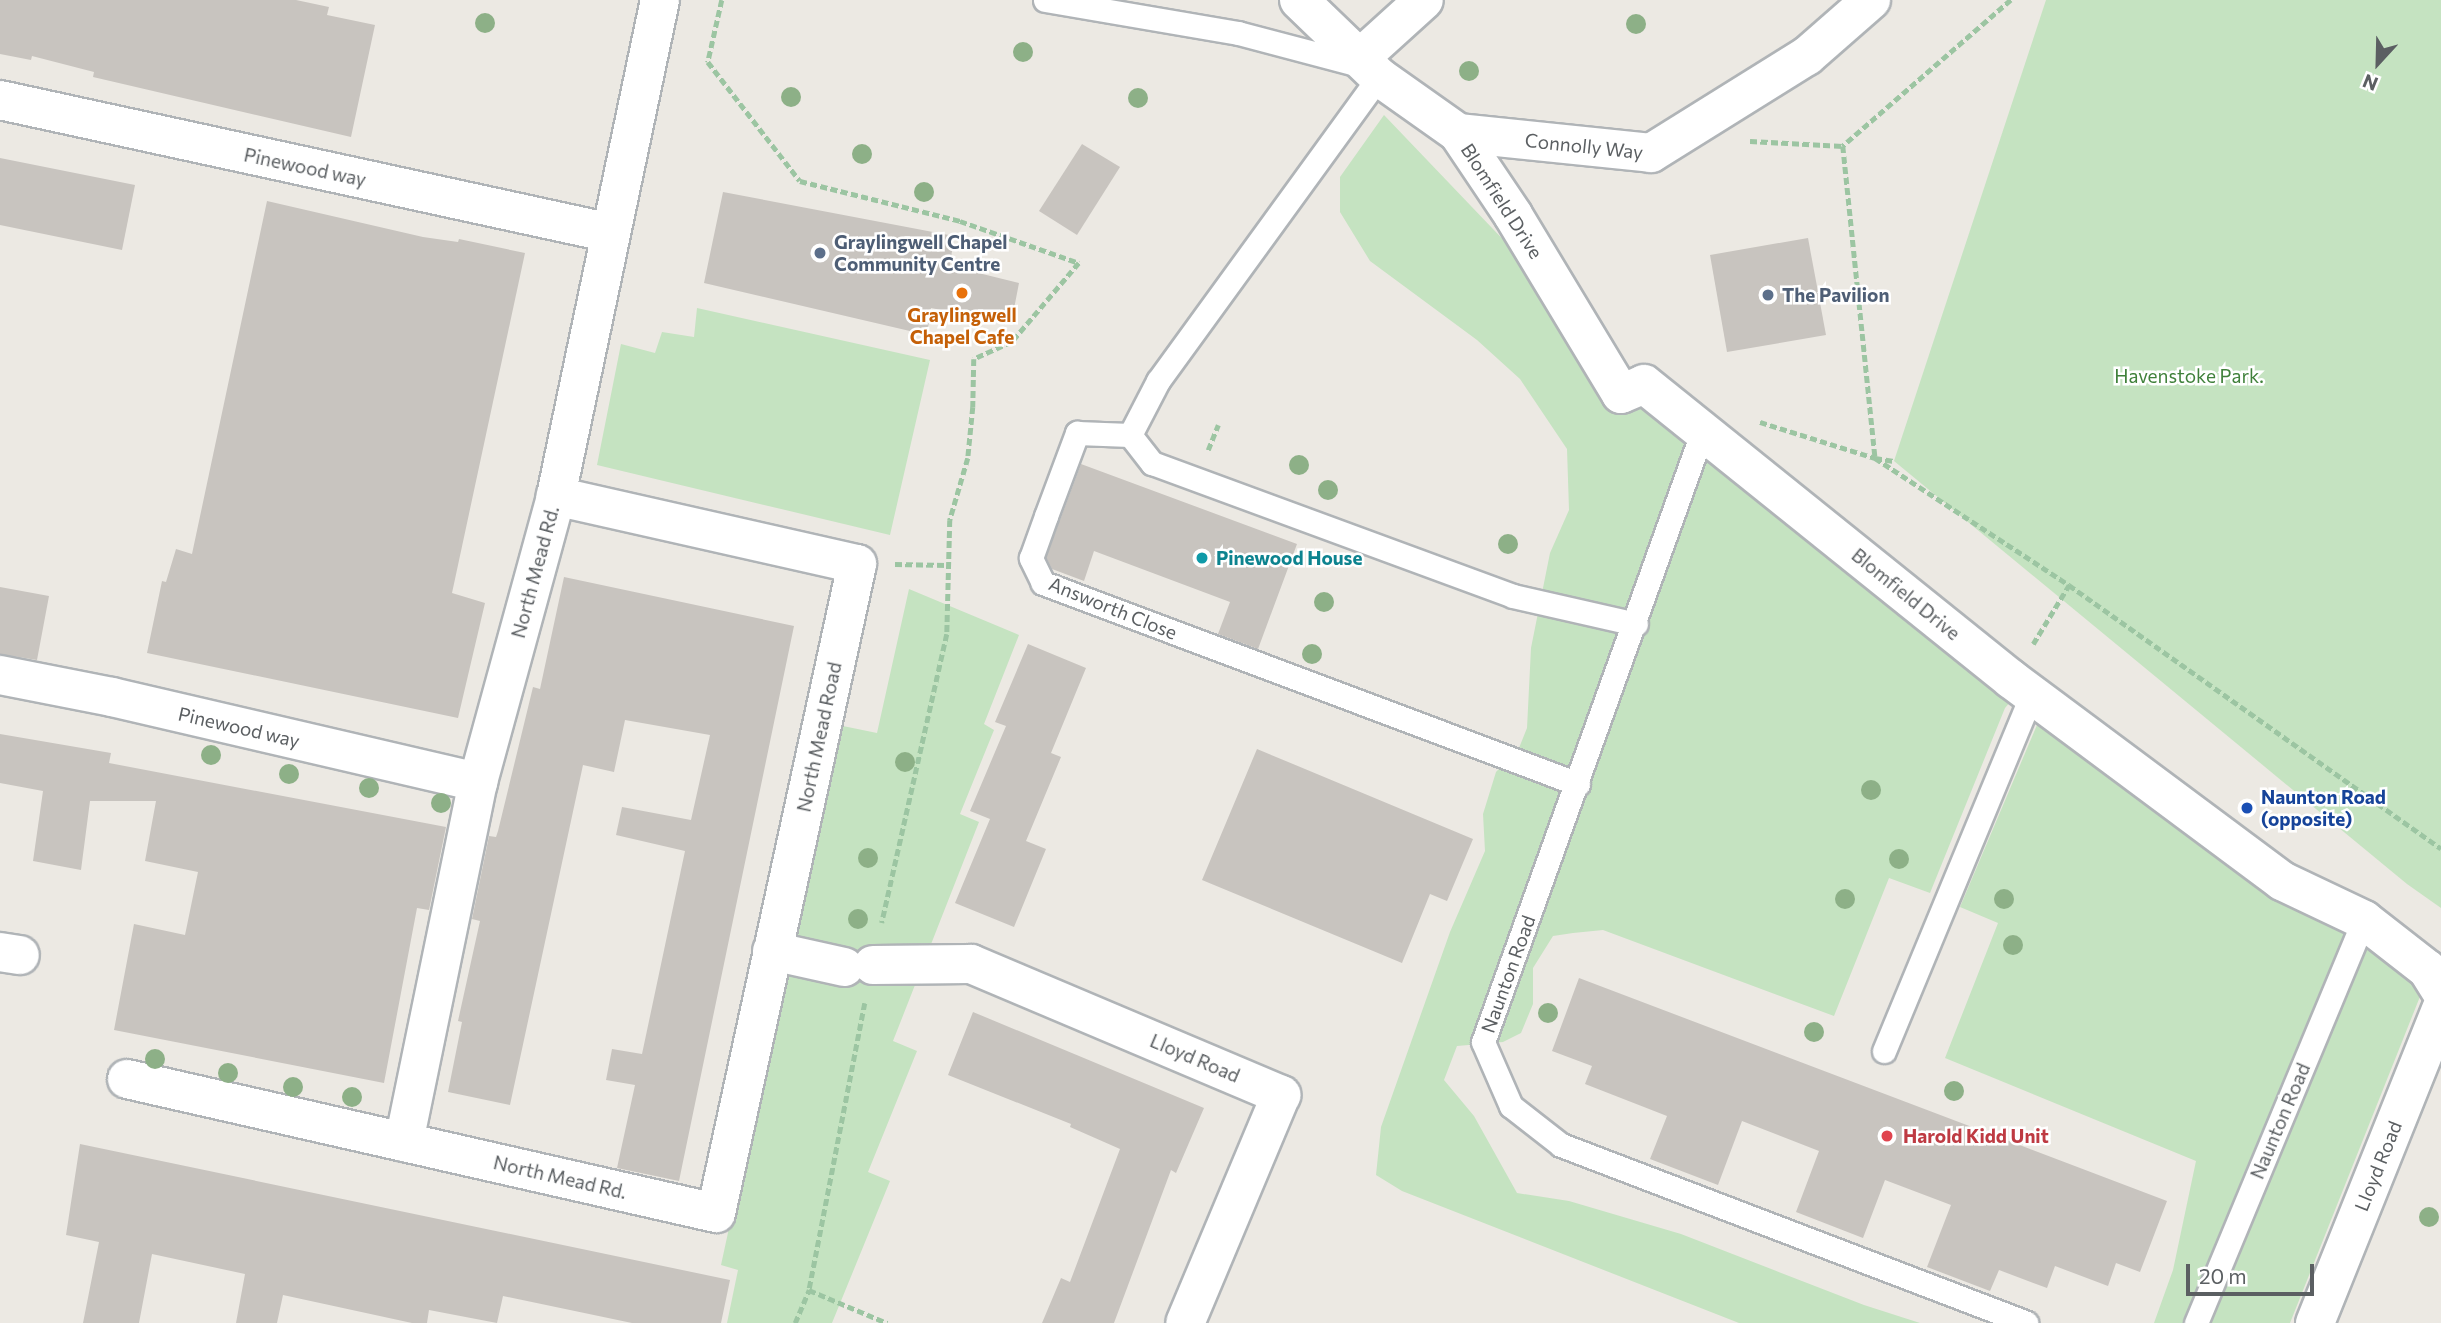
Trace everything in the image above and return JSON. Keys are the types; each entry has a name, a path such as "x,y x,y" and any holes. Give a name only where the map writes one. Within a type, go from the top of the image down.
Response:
{"street":[{"name":"North Mead Rd.","path":"404,1142 478,782 556,496 660,0"},
{"name":"Connolly Way","path":"1299,0 1369,67 1458,133 1651,153 1807,56 1871,0"},
{"path":"1369,67 1424,0"},
{"name":"Pinewood way","path":"0,100 611,233"},
{"name":"Blomfield Drive","path":"1458,133 1513,215 1621,394 1644,384 2022,686 2282,880 2364,920 2427,969 2441,990"},
{"path":"556,496 857,564"},
{"name":"North Mead Road","path":"716,1213 857,564"},
{"name":"Pinewood way","path":"0,675 112,697 478,782"},
{"name":"Lloyd Road","path":"772,951 858,966 971,964 1281,1095 1185,1323"},
{"name":"Lloyd Road","path":"2315,1323 2441,1009"},
{"name":"North Mead Rd.","path":"127,1079 716,1213"}],"lane":[{"path":"1045,0 1238,33 1369,67 1158,380 1130,435 1152,463 1513,596 1636,624"},
{"name":"Naunton Road","path":"1703,430 1636,624 1483,1042 1511,1106 1561,1144 2026,1323"},
{"name":"Answorth Close","path":"1130,435 1077,433 1031,558 1043,583 1578,784"},
{"path":"1884,1051 2022,686"},
{"name":"Naunton Road","path":"2196,1323 2364,920"}],"path":[{"path":"722,0 708,62 800,181 960,221 1079,263 1012,342 974,359 968,458 950,520 947,634 858,966 809,1290 795,1323"},
{"path":"1746,141 1843,146 2011,0"},
{"path":"1843,146 1875,458"},
{"path":"1746,417 1875,458 1894,461"},
{"path":"1875,458 2069,585 2441,848"},
{"path":"857,564 947,565"},
{"path":"2022,686 2069,585"},
{"path":"809,1290 887,1323"}],"green space":[{"name":"Havenstoke Park.","path":"2046,0 2441,0 2441,908 2407,884 1894,461"},
{"path":"1384,115 1689,434 2035,673 2005,708 1930,893 1889,878 1834,1016 1603,930 1553,936 1533,968 1533,1004 1521,1033 1503,1042 1457,1046 1444,1080 1474,1116 1517,1193 1569,1201 1681,1234 1864,1305 1920,1323 1739,1323 1402,1191 1376,1175 1381,1127 1450,932 1485,851 1483,814 1496,772 1519,748 1527,728 1531,648 1550,553 1569,510 1567,449 1520,379 1477,340 1370,261 1340,212 1340,177"},
{"path":"697,308 930,360 890,535 597,465 621,344 655,353 662,332 694,337"},
{"path":"909,589 1019,635 984,724 994,730 960,814 979,822 893,1041 917,1051 868,1172 890,1181 832,1323 727,1323 738,1270 721,1265 838,725 877,733"},
{"path":"2053,687 2425,984 2290,1323 2154,1323 2173,1270 2196,1161 1945,1058 1998,923 1960,907"}],"building":[{"path":"0,0 296,0 329,7 327,15 375,25 351,137 93,77 94,72 32,56 31,60 0,54"},
{"path":"1082,144 1120,167 1077,235 1039,211"},
{"path":"0,158 135,185 122,250 0,225"},
{"path":"723,192 954,236 950,266 1019,283 1011,324 931,308 927,335 704,283"},
{"path":"267,201 423,237 458,242 459,239 525,253 452,593 485,603 458,718 147,653 162,581 166,582 176,549 192,554"},
{"name":"The Pavilion","path":"1808,238 1826,335 1727,352 1710,255"},
{"name":"Pinewood House","path":"1081,464 1297,544 1258,649 1218,634 1230,602 1094,551 1084,581 1052,569 1046,557"},
{"path":"564,577 794,626 679,1181 617,1168 635,1085 606,1080 612,1049 642,1054 685,851 616,835 622,807 691,820 710,735 625,720 614,772 583,765 510,1105 448,1092 462,1022 458,1021 480,921 472,919 489,836 496,837 498,831 533,687 540,689"},
{"path":"0,587 49,596 37,660 0,654"},
{"path":"1028,644 1086,668 1051,753 1061,757 1026,841 1046,849 1014,927 955,903 990,819 970,811 1006,726 995,722"},
{"path":"0,734 111,753 109,763 446,827 429,910 417,908 384,1083 114,1030 134,924 185,935 198,872 145,861 156,801 90,801 81,870 33,861 43,791 0,783"},
{"path":"1257,749 1473,839 1447,901 1430,894 1402,963 1202,880"},
{"name":"Harold Kidd Unit","path":"1579,978 2167,1201 2140,1272 2116,1263 2108,1286 2055,1266 2047,1288 1999,1270 1990,1291 1927,1267 1951,1205 1885,1180 1863,1238 1796,1212 1819,1151 1742,1121 1718,1185 1650,1159 1667,1116 1585,1084 1592,1066 1552,1051"},
{"path":"973,1012 1204,1108 1176,1173 1171,1170 1114,1323 1042,1323 1061,1278 1070,1282 1120,1149 1070,1127 1071,1124 948,1075"},
{"path":"80,1144 730,1280 721,1323 632,1323 503,1296 497,1323 429,1310 427,1323 412,1323 283,1295 277,1323 236,1323 245,1274 152,1254 139,1323 83,1323 99,1242 66,1235"}],"place":[{"name":"Graylingwell Chapel Community Centre","path":"820,253"},
{"name":"Graylingwell Chapel Cafe","path":"962,293"},
{"name":"The Pavilion","path":"1768,295"},
{"name":"Pinewood House","path":"1202,558"},
{"name":"Naunton Road (opposite)","path":"2247,808"},
{"name":"Harold Kidd Unit","path":"1887,1136"}]}
